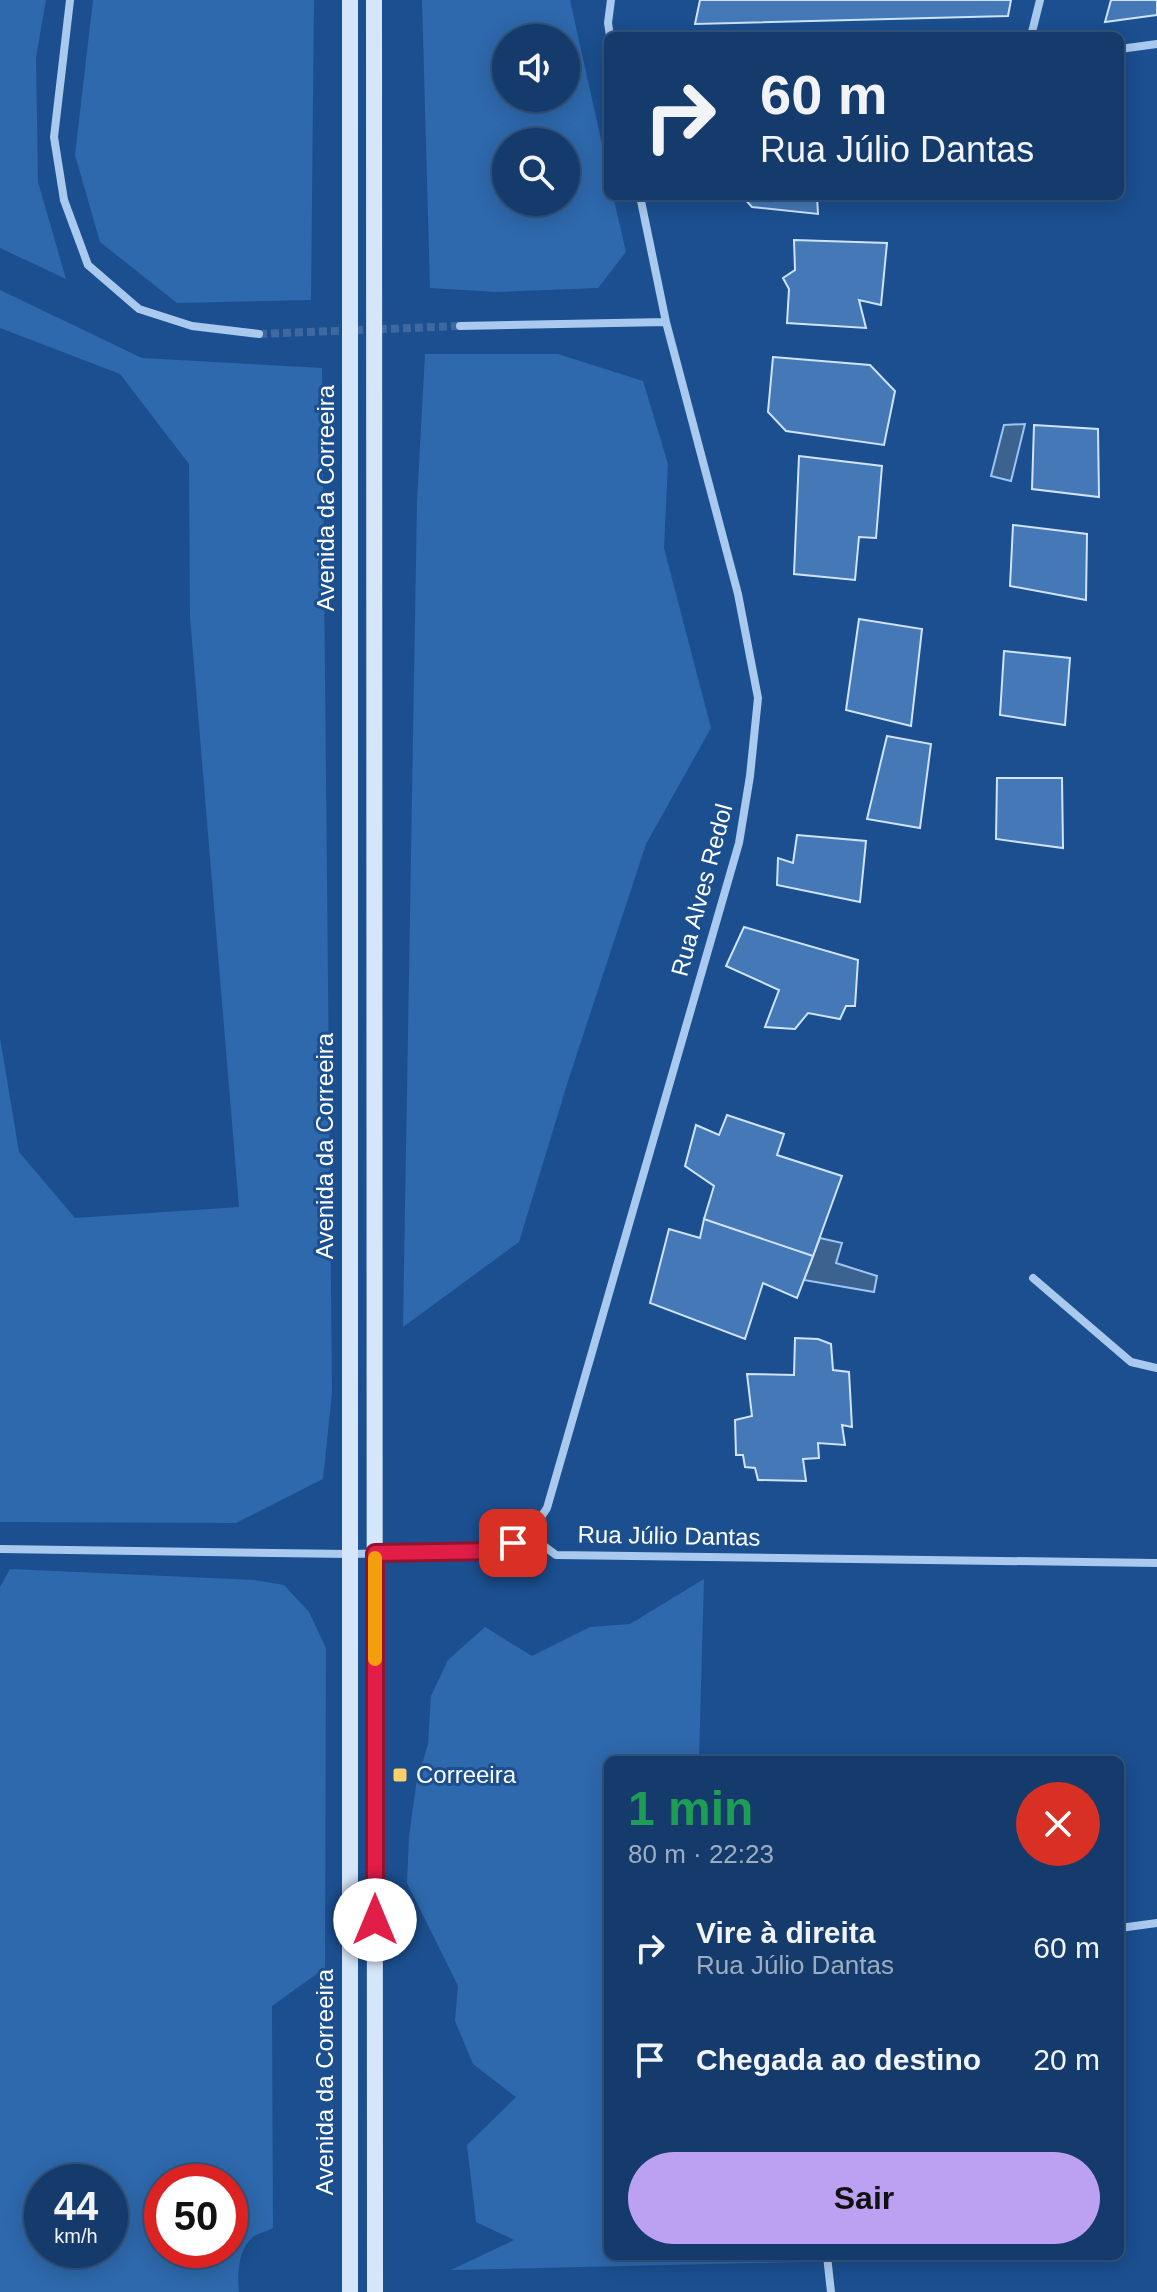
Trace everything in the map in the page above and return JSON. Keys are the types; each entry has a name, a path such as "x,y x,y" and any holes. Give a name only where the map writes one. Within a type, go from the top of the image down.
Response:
{"main road":[{"name":"Avenida da Correeira","path":"350,0 350,2292"},
{"name":"Avenida da Correeira","path":"374,0 375,2292"}],"street":[{"path":"70,0 54,137 64,200 88,265 139,309 192,326 259,334"},
{"path":"609,32 611,0"},
{"path":"1032,32 1040,0"},
{"path":"1124,48 1157,44"},
{"name":"Rua Alves Redol","path":"529,1535 547,1508 552,1493 739,843 758,698 738,594 666,322 641,200"},
{"path":"460,326 666,322"},
{"path":"1033,1278 1131,1362 1157,1368"},
{"path":"0,1549 349,1554 497,1551 529,1535"},
{"name":"Rua Júlio Dantas","path":"529,1535 556,1555 1157,1563"},
{"path":"1124,1927 1157,1923"},
{"path":"827,2260 831,2292"}],"shaded area":[{"path":"0,0 46,0 36,57 38,182 66,279 0,248"},
{"path":"93,0 314,0 311,300 177,303 100,242 75,155"},
{"path":"422,0 570,0 575,24 492,24 492,112 580,112 580,45 604,153 604,200 614,200 626,252 598,288 498,292 430,288"},
{"path":"0,290 142,358 322,368 332,1393 323,1479 236,1523 0,1522 0,1038 19,1152 75,1218 239,1207 190,617 189,464 120,374 0,328"},
{"path":"425,354 558,354 643,381 668,464 664,548 711,728 646,844 519,1242 403,1327 417,502"},
{"path":"1025,424 1011,481 991,476 1004,425"},
{"path":"820,1238 842,1243 836,1263 877,1276 874,1292 804,1280"},
{"path":"10,1569 255,1580 284,1585 309,1612 326,1648 325,1968 272,2006 273,2228 254,2236 248,2243 248,2164 144,2164 144,2268 239,2268 239,2292 0,2292 0,1587"},
{"path":"704,1579 699,1756 604,1756 604,2260 802,2262 451,2270 514,2240 476,2222 467,2145 516,2097 473,2064 455,2021 458,1986 407,1883 409,1837 416,1785 428,1744 431,1696 448,1660 485,1627 532,1656 590,1627 630,1624"}],"building":[{"path":"700,0 1011,0 1008,16 695,24"},
{"path":"1111,0 1157,0 1157,15 1105,22"},
{"path":"746,200 817,200 818,214 752,207"},
{"path":"794,240 887,243 881,305 859,300 866,328 787,323 789,289 783,278 795,270"},
{"path":"773,357 870,365 895,391 884,445 786,431 768,412"},
{"path":"1034,425 1098,429 1099,497 1032,489"},
{"path":"799,456 882,466 876,538 859,537 855,580 794,574"},
{"path":"1013,525 1087,534 1086,600 1010,586"},
{"path":"859,619 922,629 911,726 846,710"},
{"path":"1004,651 1070,658 1065,725 1000,715"},
{"path":"887,736 931,744 920,828 867,819"},
{"path":"997,778 1062,778 1063,848 996,839"},
{"path":"797,835 866,841 860,902 777,885 778,858 793,863"},
{"path":"744,927 858,960 855,1006 846,1006 840,1019 808,1013 795,1029 765,1027 779,990 726,966"},
{"path":"727,1115 784,1134 777,1155 842,1176 813,1256 704,1219 714,1186 685,1166 696,1125 719,1135"},
{"path":"704,1219 813,1256 797,1298 763,1283 745,1339 650,1303 669,1229 700,1238"},
{"path":"795,1338 818,1339 831,1344 833,1370 849,1372 852,1427 842,1425 845,1445 818,1443 819,1458 803,1459 806,1481 758,1480 755,1468 745,1467 743,1455 736,1455 735,1420 752,1416 747,1374 794,1375"}],"tunnel":[{"path":"259,334 460,326"}],"slow traffic":[{"path":"375,1558 375,1659"}],"place":[{"name":"Correeira","path":"400,1775"}],"route":[{"path":"375,1920 375,1553 497,1551 513,1543"}]}
